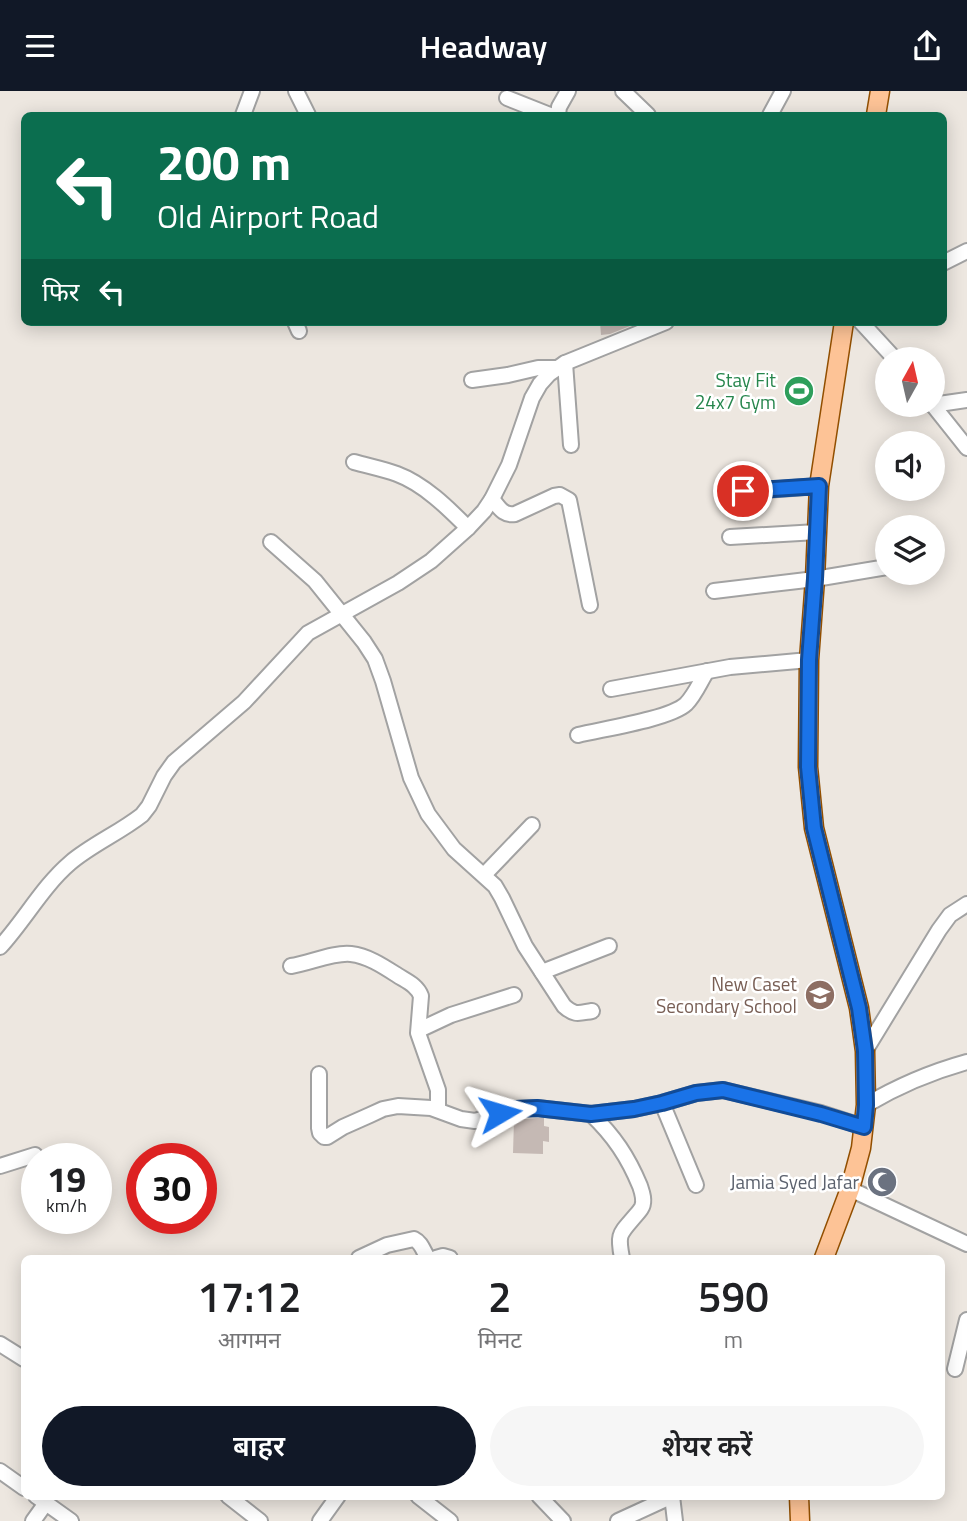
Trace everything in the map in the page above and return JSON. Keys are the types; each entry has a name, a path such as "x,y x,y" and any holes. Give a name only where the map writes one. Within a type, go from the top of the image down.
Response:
{"main road":[{"path":"876,112 880,91"},
{"path":"825,1255 850,1189 861,1148 866,1105 865,1051 859,1008 814,828 808,767 809,660 819,486 843,326"},
{"path":"799,1500 800,1521"}],"street":[{"path":"244,112 252,91"},
{"path":"296,91 306,112"},
{"path":"558,112 568,91"},
{"path":"623,91 645,112"},
{"path":"772,112 783,91"},
{"path":"507,98 542,112"},
{"path":"947,261 967,251"},
{"path":"472,380 560,365 655,326"},
{"path":"865,326 884,347"},
{"path":"560,365 571,445"},
{"path":"0,947 58,874 72,861 142,815 169,768 244,702 308,633 398,583 431,561 468,528 492,499 509,465 532,398 540,384 560,365"},
{"path":"945,403 967,400"},
{"path":"942,417 967,448"},
{"path":"354,462 412,481 448,508 468,528"},
{"path":"725,493 819,486"},
{"path":"492,499 503,513 509,515 554,496 560,495 569,500 590,605"},
{"path":"730,537 817,532"},
{"path":"271,542 309,575 375,659 411,778 428,814 453,849 495,886 525,946 564,1006 575,1014 592,1011"},
{"path":"714,591 875,569"},
{"path":"611,689 706,671 809,660"},
{"path":"578,735 678,710 693,697 706,671"},
{"path":"484,875 532,825"},
{"path":"865,1051 939,930 950,915 967,904"},
{"path":"542,972 609,946"},
{"path":"291,966 350,954 378,964 411,983 421,996 418,1033 438,1090 438,1110"},
{"path":"419,1030 451,1015 514,995"},
{"path":"866,1105 913,1080 967,1062"},
{"path":"319,1074 319,1128 324,1137 383,1109 410,1106 438,1110 467,1121 475,1121 516,1109 537,1108 591,1114 723,1090 808,1110 864,1127"},
{"path":"662,1103 696,1185"},
{"path":"591,1114 603,1125 628,1158 642,1191 642,1207 619,1238 622,1255"},
{"path":"0,1167 21,1160"},
{"path":"850,1189 967,1244"},
{"path":"365,1255 387,1245 414,1239 426,1255"},
{"path":"955,1370 967,1319"},
{"path":"0,1344 21,1357"},
{"path":"0,1471 21,1486"},
{"path":"33,1521 41,1500 71,1521"},
{"path":"234,1500 260,1521"},
{"path":"320,1521 335,1500"},
{"path":"423,1500 450,1521"},
{"path":"543,1500 563,1521"},
{"path":"618,1521 664,1500"},
{"path":"671,1500 676,1521"}],"building":[{"path":"600,326 630,326 610,334 601,335"},
{"path":"544,1118 544,1126 549,1127 549,1142 543,1141 543,1154 513,1153 514,1120"}],"place":[{"name":"Stay Fit 24x7 Gym","path":"799,391"},
{"name":"New Caset Secondary School","path":"820,995"},
{"name":"Jamia Syed Jafar","path":"882,1182"}],"route":[{"path":"500,1113 537,1108 591,1114 634,1109 696,1093 723,1090 864,1127 865,1051 859,1008 814,828 808,767 809,660 819,486 743,491"}]}
